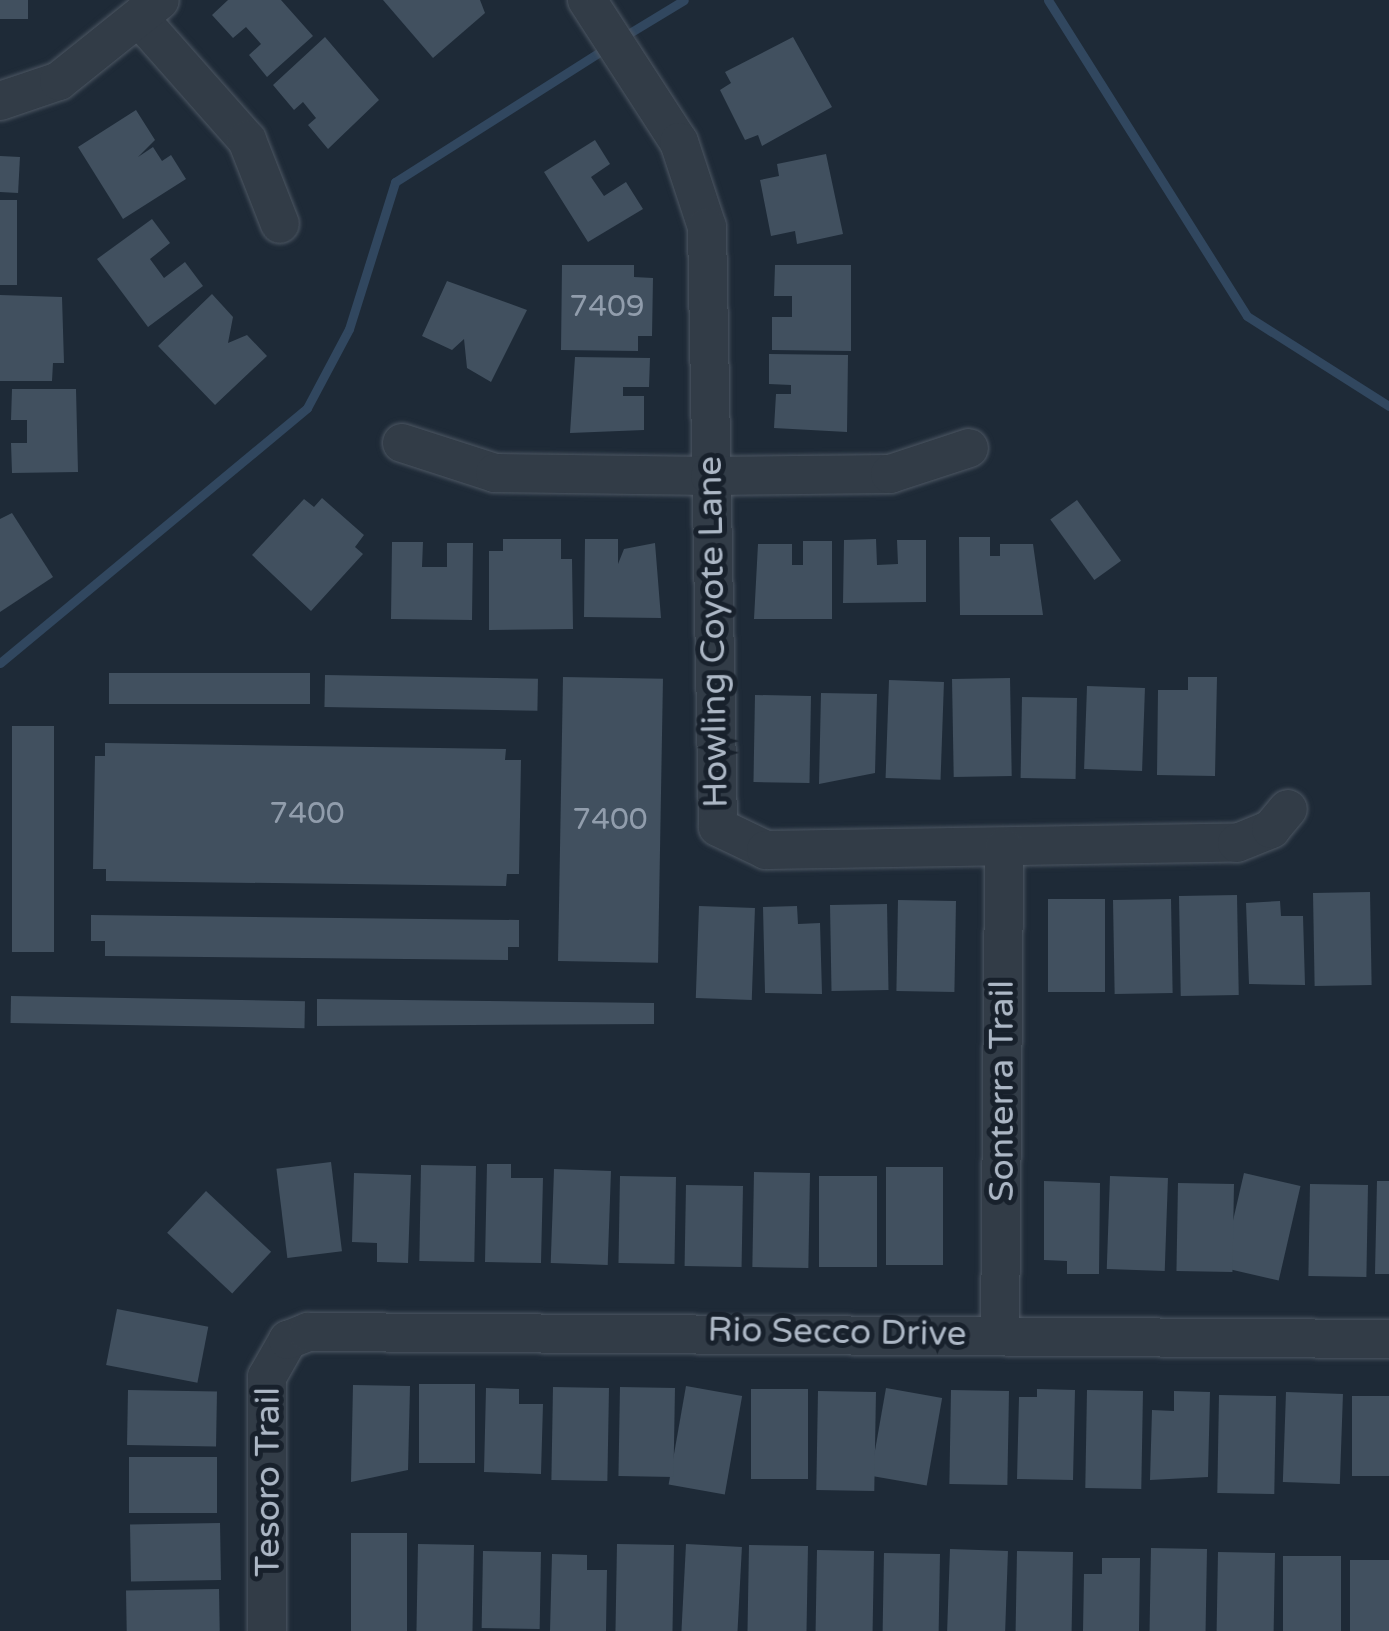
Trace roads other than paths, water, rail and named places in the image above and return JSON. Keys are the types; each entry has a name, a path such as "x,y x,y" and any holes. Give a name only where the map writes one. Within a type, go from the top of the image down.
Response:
{"street":[{"name":"Howling Coyote Lane","path":"588,1 643,84 703,202 718,827 766,850 1238,843 1272,829 1288,809"},
{"path":"0,101 59,81 150,9 247,140 280,224"},
{"path":"402,443 495,473 710,476 890,474 970,448"},
{"name":"Sonterra Trail","path":"1000,1334 1004,848"},
{"name":"Rio Secco Drive","path":"288,1340 331,1327 1389,1340"},
{"name":"Tesoro Trail","path":"267,1631 266,1377 288,1340"}],"waterway":[{"path":"623,37 684,0"},
{"path":"1048,0 1247,316 1389,406"},
{"path":"0,663 307,408 349,329 395,182 606,48"}]}
